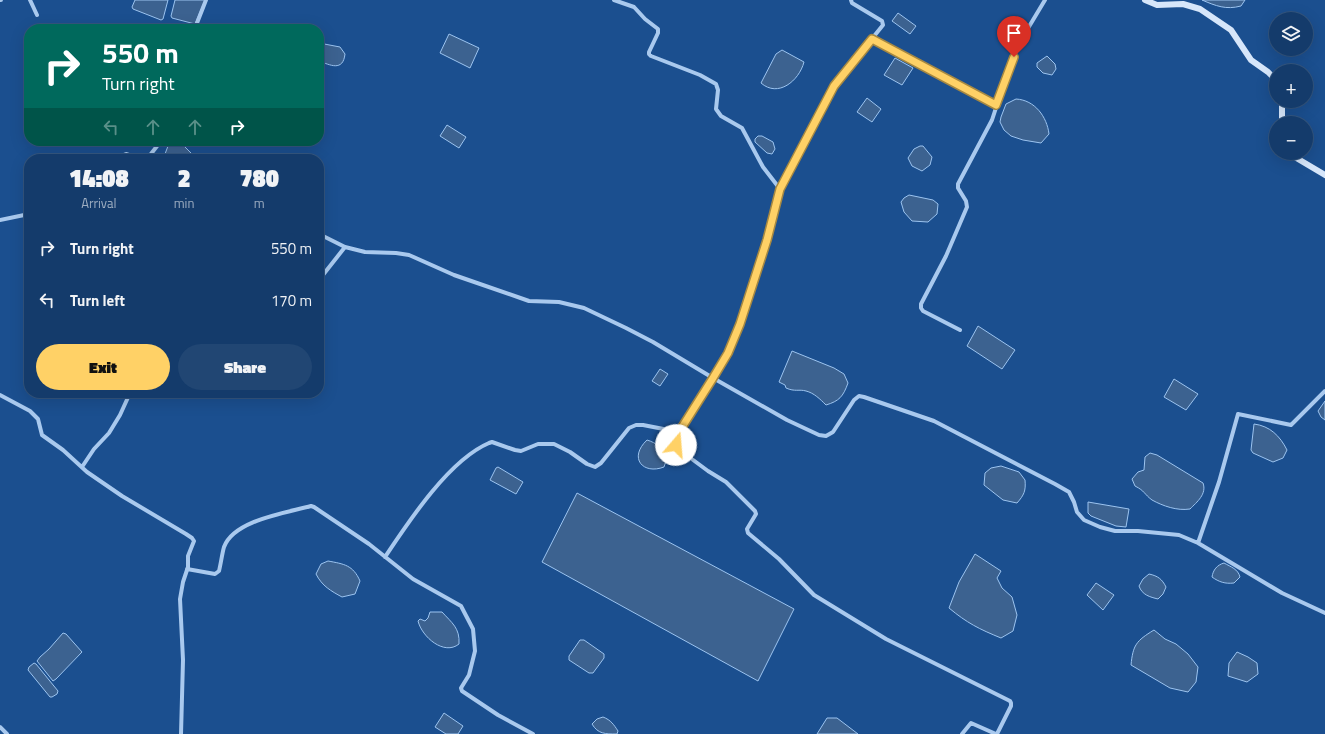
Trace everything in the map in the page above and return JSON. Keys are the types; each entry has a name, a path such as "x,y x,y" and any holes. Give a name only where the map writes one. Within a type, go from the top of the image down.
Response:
{"main road":[{"path":"1145,0 1156,5 1183,4 1200,9 1231,30 1251,60 1269,73"},
{"path":"1300,160 1325,175"}],"street":[{"path":"30,0 37,15"},
{"path":"197,24 206,0"},
{"path":"614,0 634,7 645,19 658,29 658,33 649,52 651,56 700,75 716,84 718,90 716,108 721,116 742,128 764,167 780,189"},
{"path":"850,0 852,3 882,22 882,28 834,86 780,189 767,240 740,324 728,353 675,438 676,445 681,451 708,471 726,482 755,511 756,514 747,529 748,533 779,559 814,595 886,639 1012,703 996,734 971,723 962,734"},
{"path":"960,330 923,311 921,304 963,217 966,201 958,188 958,184 992,120 1010,65 1021,40 1045,0"},
{"path":"872,39 996,105"},
{"path":"151,154 157,146"},
{"path":"0,220 24,215"},
{"path":"324,237 344,247 365,252 409,255 454,275 529,301 559,302 584,308 653,342 787,420 818,435 826,436 833,432 854,400 859,396 864,396 934,421 1069,492 1077,512 1084,520 1115,531 1138,531 1179,535 1198,543 1282,593 1325,613"},
{"path":"324,273 344,247"},
{"path":"1198,543 1219,482 1238,414 1291,425 1325,391"},
{"path":"0,395 30,411 38,419 42,435 63,450 82,467 122,496 192,538 194,541 188,556 187,569 180,599 182,660 181,734"},
{"path":"82,467 94,449 109,433 120,415 128,398"},
{"path":"385,557 407,525 442,480 469,455 489,443 492,442 521,451 538,444 554,444 570,452 587,464 595,467 601,463 629,428 643,425 679,432"},
{"path":"187,569 215,574 219,571 225,546 230,538 240,528 277,514 287,513 310,506 317,508 413,579 461,606 473,629 475,651 469,675 461,685 462,691 498,715 533,734"},
{"path":"0,728 7,734"}],"water":[{"path":"135,0 168,0 163,19 161,20 133,9 132,7"},
{"path":"175,0 205,0 195,24 172,18 171,16"},
{"path":"1202,0 1245,0 1241,6 1231,8 1217,6"},
{"path":"898,13 916,26 910,34 892,21"},
{"path":"449,34 479,48 470,68 440,53"},
{"path":"324,44 340,47 345,54 342,63 335,66 324,63"},
{"path":"782,50 804,62 798,75 793,81 781,88 774,89 761,83 776,54"},
{"path":"1047,56 1055,64 1056,69 1052,75 1043,73 1037,67 1037,63"},
{"path":"895,58 913,68 902,85 884,75"},
{"path":"867,98 881,109 872,122 857,112"},
{"path":"1016,99 1029,102 1039,110 1043,116 1049,134 1041,143 1011,136 1004,130 1000,122 1006,104"},
{"path":"447,125 466,137 459,148 440,136"},
{"path":"758,136 762,136 773,142 775,149 772,154 767,153 755,142 755,139"},
{"path":"168,146 184,146 191,154 165,154"},
{"path":"923,146 932,157 930,165 922,171 912,166 908,158 914,149"},
{"path":"909,195 933,200 938,204 937,214 928,222 912,221 904,212 901,202"},
{"path":"978,326 1015,350 1002,369 967,346"},
{"path":"792,351 834,368 844,374 848,383 840,398 826,405 812,393 804,390 786,388 785,385 779,382"},
{"path":"660,369 668,374 660,386 652,381"},
{"path":"1174,379 1198,394 1186,410 1164,397"},
{"path":"1325,401 1325,420 1321,417 1318,411"},
{"path":"1254,424 1270,429 1278,436 1287,450 1283,458 1273,462 1253,453 1251,450"},
{"path":"647,440 659,446 663,451 667,458 664,467 650,469 644,467 640,463 638,459 639,453 641,447"},
{"path":"1150,453 1157,455 1203,483 1204,491 1198,501 1190,509 1170,508 1152,500 1141,489 1135,486 1132,479 1138,472 1144,470 1145,457"},
{"path":"1001,466 1019,472 1025,480 1024,493 1017,503 1003,500 984,485 985,473 991,468"},
{"path":"498,467 523,482 516,494 490,480"},
{"path":"577,493 794,609 758,681 542,562"},
{"path":"1088,502 1129,509 1126,527 1116,526 1091,516 1088,513"},
{"path":"975,554 1001,571 997,578 1002,588 1012,597 1017,615 1013,631 1001,638 986,632 962,618 949,608 959,582"},
{"path":"328,561 343,564 351,568 360,581 355,594 342,597 321,582 316,574 321,564"},
{"path":"1224,563 1234,568 1239,574 1240,577 1234,583 1222,582 1212,577 1216,568"},
{"path":"1149,574 1159,578 1166,587 1163,594 1158,599 1144,594 1140,589 1139,586 1143,579"},
{"path":"1096,583 1114,595 1103,610 1087,595"},
{"path":"430,612 442,612 449,619 457,630 459,644 447,648 440,646 434,643 424,633 418,621 420,619 425,621"},
{"path":"1154,630 1165,639 1176,644 1188,654 1198,667 1196,682 1188,692 1170,688 1131,665 1136,644 1143,637"},
{"path":"63,633 66,634 82,652 53,681 37,661"},
{"path":"580,640 584,640 604,654 604,658 593,673 589,673 569,660 569,656"},
{"path":"1237,652 1257,663 1258,674 1247,682 1228,676 1229,663"},
{"path":"34,663 58,691 57,694 50,697 28,670"},
{"path":"444,713 463,726 458,734 446,734 435,727"},
{"path":"603,717 614,725 618,731 617,734 602,733 594,727 592,724 597,719"},
{"path":"827,718 837,718 858,734 817,734"}],"route":[{"path":"676,445 675,438 728,353 740,324 767,240 780,189 834,86 872,39 996,105 1014,57"}]}
